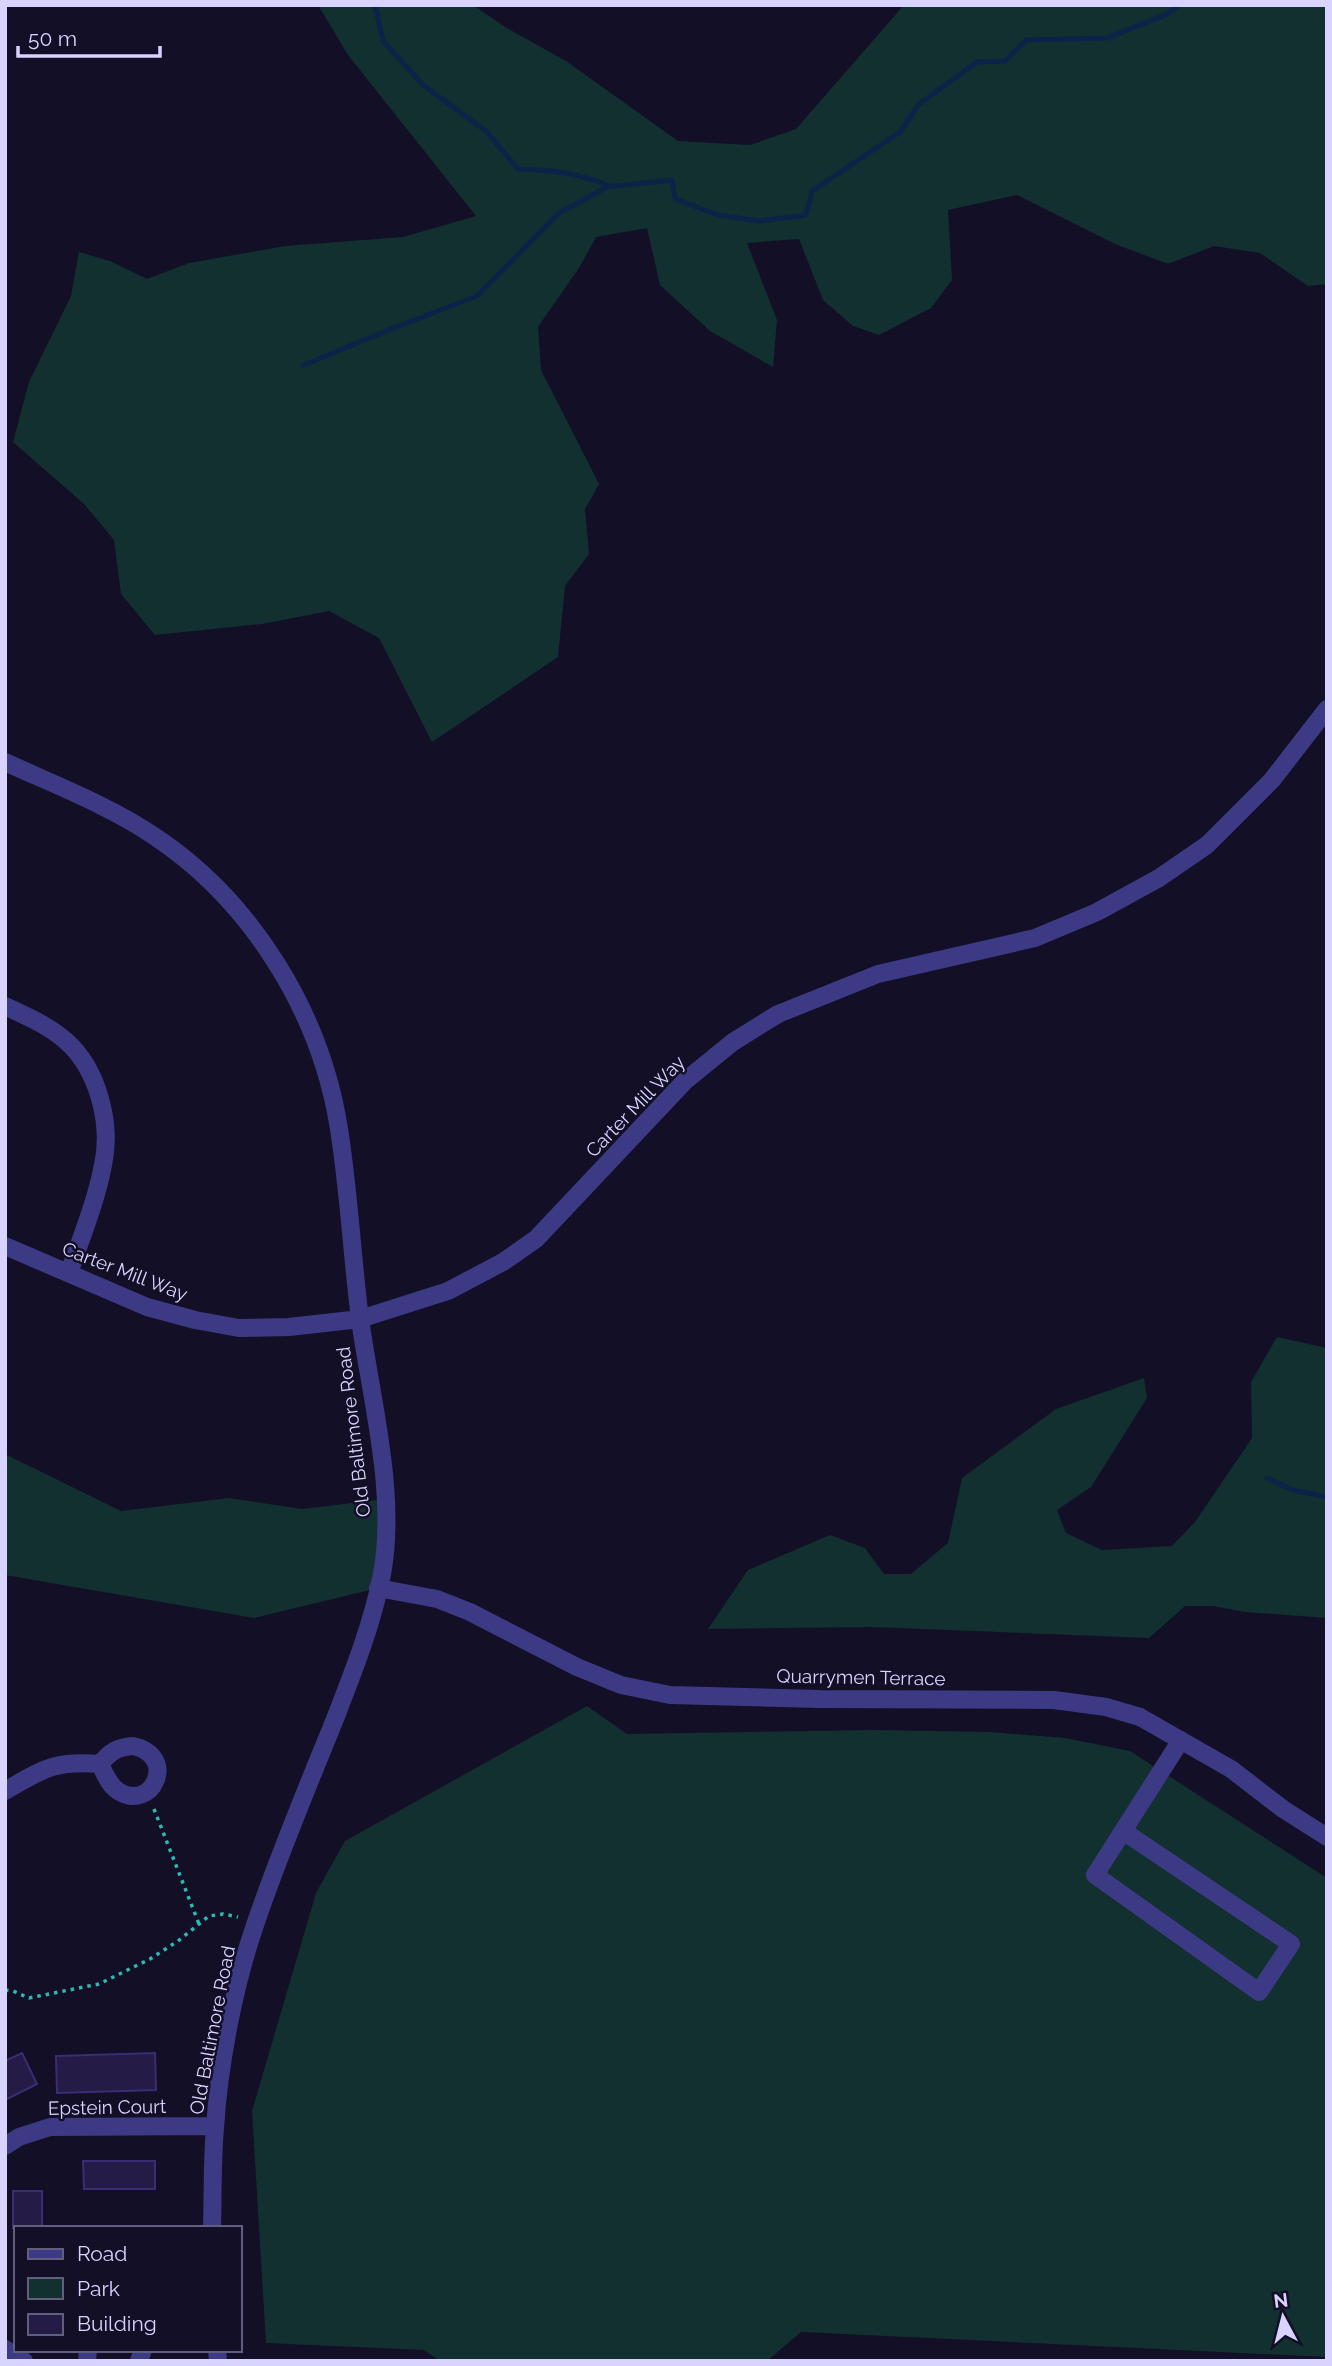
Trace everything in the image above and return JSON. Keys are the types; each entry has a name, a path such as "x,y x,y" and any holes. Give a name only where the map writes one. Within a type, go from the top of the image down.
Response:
{"street":[{"name":"Carter Mill Way","path":"5,1246 148,1307 195,1321 239,1328 289,1328 360,1319 448,1291 503,1262 536,1240 685,1080 733,1042 778,1014 878,974 1035,938 1097,912 1159,878 1207,845 1272,780 1327,709"},
{"name":"Old Baltimore Road","path":"5,762 105,808 156,837 214,884 258,935 297,997 323,1059 339,1127 360,1319 376,1415 385,1499 382,1572 360,1653 256,1920 238,1989 215,2126 212,2226"},
{"path":"5,1006 38,1021 66,1041 84,1062 99,1091 104,1122 104,1163 69,1273"},
{"name":"Quarrymen Terrace","path":"378,1588 437,1599 470,1612 610,1681 670,1695 1054,1700 1106,1707 1140,1717 1231,1769 1283,1809 1327,1837"},
{"path":"1123,1831 1291,1944 1259,1992 1095,1875 1123,1831 1181,1740"},
{"path":"133,1746 148,1751 156,1762 158,1772 154,1786 146,1793 126,1794 119,1792 108,1780 100,1764 110,1752 133,1746"},
{"path":"5,1791 48,1766 80,1762 100,1764"},
{"name":"Epstein Court","path":"5,2146 19,2137 50,2127 215,2126"},
{"path":"5,2349 24,2361"}],"path":[{"path":"146,1793 158,1817 199,1924"},
{"path":"5,1990 29,1998 99,1984 150,1959 214,1914 256,1920"}],"green space":[{"path":"318,5 473,5 505,27 566,61 678,141 750,145 796,129 904,5 1327,5 1327,284 1308,286 1260,253 1214,246 1168,264 1115,244 1017,195 948,210 952,280 931,308 879,335 853,326 823,300 799,239 747,243 777,320 773,367 710,331 660,285 647,228 596,237 579,268 538,327 541,370 599,484 585,509 589,554 565,586 558,657 432,742 379,638 329,611 262,624 155,635 121,594 114,540 84,504 13,442 29,382 71,296 79,252 110,261 147,279 189,263 285,246 403,237 476,216 348,55"},
{"path":"1277,1337 1327,1348 1327,1618 1245,1612 1213,1606 1185,1606 1149,1638 872,1627 708,1629 748,1570 830,1535 865,1548 884,1574 911,1574 948,1543 962,1478 1056,1409 1144,1378 1147,1398 1091,1487 1057,1510 1066,1533 1102,1550 1172,1546 1195,1522 1252,1438 1251,1382"},
{"path":"5,1454 121,1511 229,1498 302,1509 385,1499 378,1588 254,1618 5,1575"},
{"path":"587,1706 627,1734 874,1730 990,1732 1065,1738 1130,1751 1327,1878 1327,2357 801,2332 767,2361 440,2361 424,2350 266,2343 252,2111 316,1893 345,1841"}],"building":[{"path":"22,2053 37,2084 5,2100 5,2061"},
{"path":"155,2053 156,2090 57,2093 56,2056"},
{"path":"83,2161 155,2161 155,2189 84,2189"},
{"path":"13,2191 42,2191 42,2226 13,2228"}],"waterway":[{"path":"375,5 383,41 423,85 486,131 518,169 565,173 610,186"},
{"path":"304,365 477,296 559,213 607,187 672,180 675,199 718,215 759,221 806,215 812,191 900,132 919,104 977,62 1005,61 1026,40 1107,38 1165,15 1180,5"},
{"path":"1267,1478 1293,1490 1327,1497"}]}
